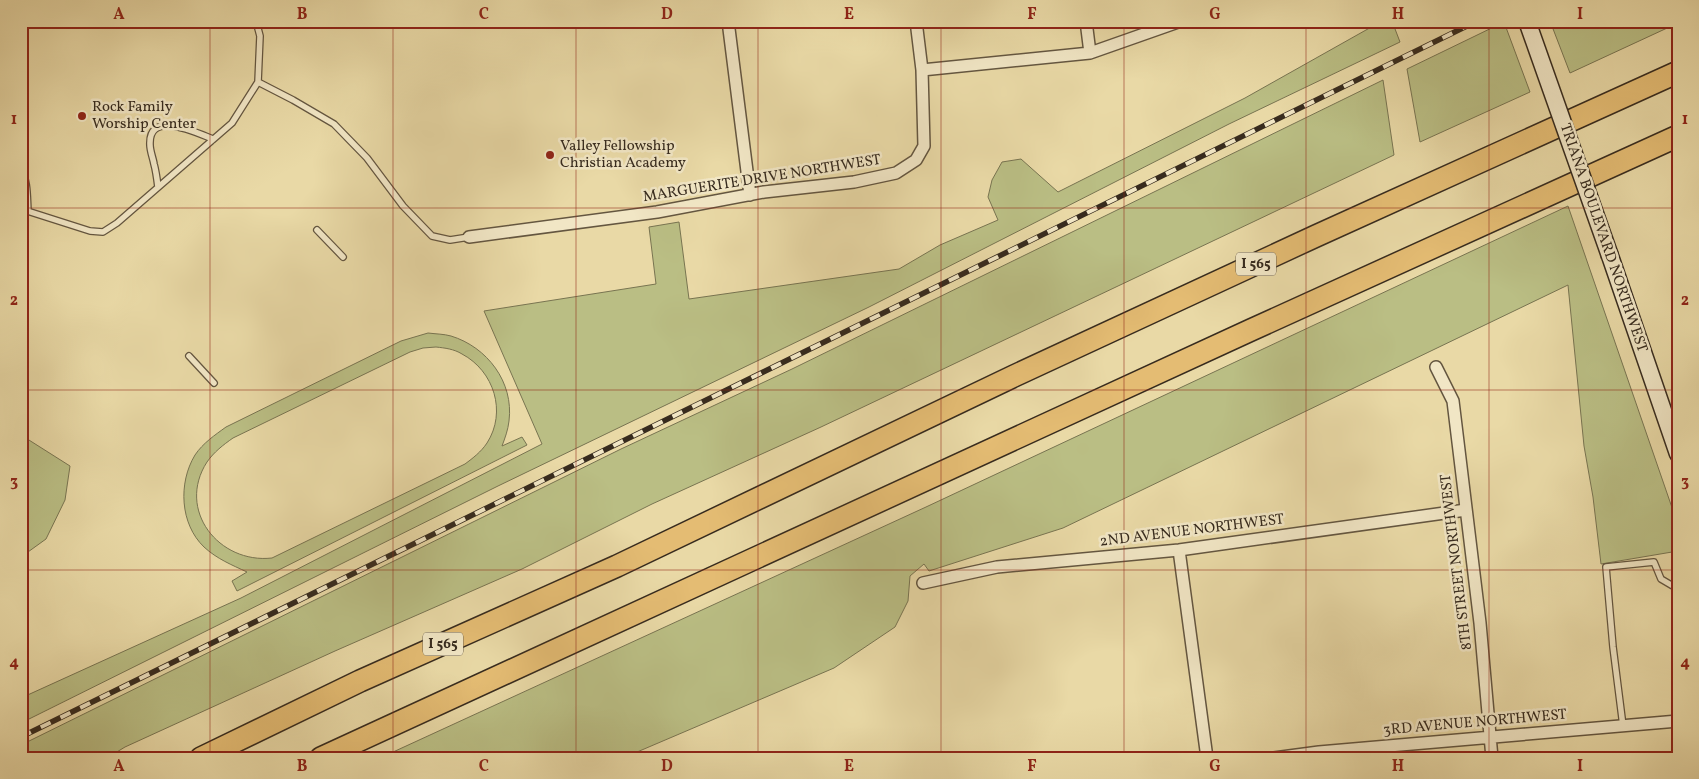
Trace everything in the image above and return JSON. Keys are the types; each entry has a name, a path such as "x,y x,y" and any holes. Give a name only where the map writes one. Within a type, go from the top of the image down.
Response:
{"highway":[{"name":"I 565","path":"200,758 360,681 617,566 1316,236 1678,72"},
{"path":"321,758 1678,136"}],"street":[{"path":"728,21 750,195"},
{"name":"MARGUERITE DRIVE NORTHWEST","path":"469,237 657,212 750,195 863,180 896,173 916,160 924,146 922,70 916,21"},
{"path":"1086,21 1090,53"},
{"path":"922,70 1090,53 1181,21"},
{"name":"TRIANA BOULEVARD NORTHWEST","path":"1527,21 1678,454"},
{"name":"8TH STREET NORTHWEST","path":"1436,367 1453,401 1480,623 1492,758"},
{"name":"2ND AVENUE NORTHWEST","path":"923,583 997,567 1179,550 1466,510"},
{"path":"1179,550 1207,758"},
{"name":"3RD AVENUE NORTHWEST","path":"1282,757 1334,754 1490,737 1678,721"}],"lane":[{"path":"21,208 90,231 103,232 117,223 232,123 258,82 260,36 256,21"},
{"path":"258,82 334,124 367,158 404,206 432,236 450,240 469,237"},
{"path":"158,187 150,145 151,135 156,128 162,125 174,126 214,139"},
{"path":"21,168 27,191 28,211"},
{"path":"317,230 343,257"},
{"path":"189,356 214,383"},
{"path":"1623,726 1613,647 1606,567 1654,562 1661,579 1678,589"}],"green space":[{"path":"1382,21 1392,21 1400,42 1229,124 869,307 498,486 21,723 21,698 241,598 542,444 484,311 656,284 649,227 679,222 689,299 899,269 940,245 998,220 988,197 992,180 1002,162 1021,159 1058,192 1245,98"},
{"path":"1550,21 1678,21 1678,23 1570,73"},
{"path":"1504,22 1530,92 1420,142 1407,69"},
{"path":"1383,80 1394,155 821,427 652,504 522,569 335,651 125,747 107,758 21,758 21,745 621,449 792,369"},
{"path":"1568,206 1678,525 1678,551 1601,564 1593,497 1584,446 1568,285 1063,528 929,571 924,564 910,576 908,601 895,627 834,668 623,758 380,758 926,507"},
{"path":"428,333 440,334 464,341 476,348 495,368 507,393 509,421 502,446 522,437 527,445 237,591 232,581 247,572 219,558 204,547 196,538 186,515 184,490 186,478 195,455 205,443 226,427 401,341","holes":["436,347 456,351 473,361 489,381 494,393 496,418 493,431 480,452 465,464 272,558 253,558 235,552 220,543 208,530 200,515 197,498 199,480 207,462 222,446 233,438 410,352"]},
{"path":"21,435 70,466 65,500 46,539 21,557"}],"railway":[{"path":"21,737 1477,21"}],"place":[{"name":"Rock Family Worship Center","path":"82,116"},
{"name":"Valley Fellowship Christian Academy","path":"550,155"}]}
